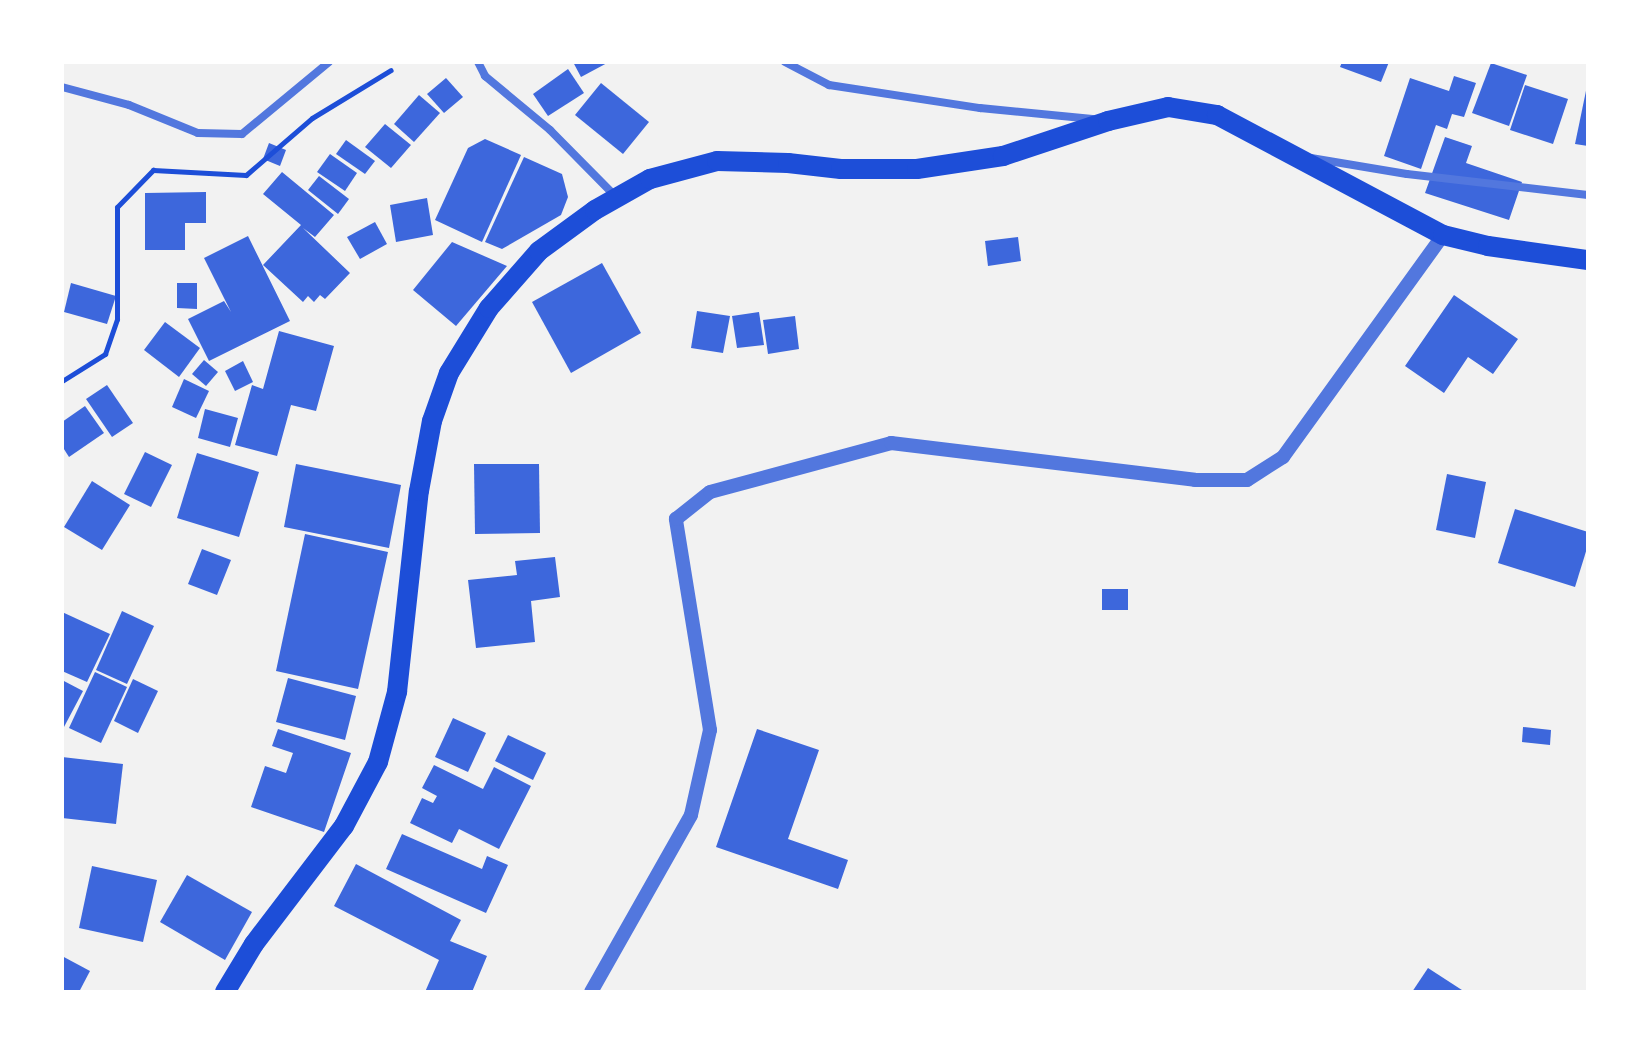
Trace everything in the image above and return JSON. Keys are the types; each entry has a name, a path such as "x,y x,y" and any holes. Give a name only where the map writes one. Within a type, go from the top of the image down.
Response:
{"main road":[{"path":"225,992 254,944 344,826 378,762 397,692 419,491 432,421 449,373 489,308 539,251 617,197 650,179 717,161 788,163 841,169 917,169 1003,156 1108,121 1168,107 1217,115 1443,235 1488,246 1588,260"}],"street":[{"path":"62,87 129,105 198,133 242,134 329,62"},
{"path":"478,62 485,76 550,130 617,197"},
{"path":"785,62 829,85 980,108 1108,121"},
{"path":"1291,154 1407,174 1588,195"},
{"path":"591,992 691,815 710,730 676,519 710,492 891,443 1195,480 1247,480 1283,457 1443,235"}],"path":[{"path":"62,381 105,354 117,319 117,207 153,170 246,175 312,118 391,70"}],"building":[{"path":"573,62 609,62 581,77"},
{"path":"1342,62 1389,62 1381,82 1340,67"},
{"path":"1491,63 1527,75 1509,126 1472,113"},
{"path":"568,69 584,93 548,116 533,94"},
{"path":"1454,76 1476,83 1464,117 1452,114 1447,129 1436,125 1421,169 1384,156 1410,78 1449,91"},
{"path":"446,78 463,97 444,113 427,94"},
{"path":"601,83 649,122 623,154 575,115"},
{"path":"1525,85 1568,99 1553,144 1510,130"},
{"path":"1588,87 1588,146 1575,144"},
{"path":"419,95 440,113 414,142 394,124"},
{"path":"385,124 411,145 391,168 365,147"},
{"path":"1445,137 1472,146 1466,163 1522,182 1509,220 1425,193"},
{"path":"485,139 521,155 482,242 435,220 468,148"},
{"path":"346,140 375,161 365,174 336,154"},
{"path":"269,143 286,150 280,166 263,159"},
{"path":"330,154 357,173 345,191 317,172"},
{"path":"524,157 562,174 568,197 561,215 502,249 485,242"},
{"path":"282,172 334,215 315,237 303,228 350,273 325,299 320,295 314,302 308,296 303,302 263,265 301,225 263,194"},
{"path":"319,176 349,199 338,214 308,190"},
{"path":"206,192 206,223 185,223 185,250 145,250 145,193"},
{"path":"427,198 433,235 396,242 390,205"},
{"path":"375,222 387,244 360,259 347,237"},
{"path":"248,236 290,321 209,361 188,319 224,301 231,312 204,258"},
{"path":"1018,237 1021,261 988,266 985,241"},
{"path":"452,242 507,266 456,326 413,290"},
{"path":"602,263 641,333 571,373 532,302"},
{"path":"71,283 116,296 107,324 64,312"},
{"path":"177,283 197,283 197,309 177,308"},
{"path":"1454,295 1518,339 1493,374 1468,357 1444,393 1405,366"},
{"path":"697,311 730,316 723,353 691,348"},
{"path":"759,312 764,345 737,348 732,316"},
{"path":"795,316 799,349 768,354 763,320"},
{"path":"165,322 200,348 179,377 144,350"},
{"path":"279,331 334,346 316,411 291,405 277,456 235,445 252,385 263,389"},
{"path":"204,360 218,372 206,386 192,374"},
{"path":"243,361 253,382 235,391 225,371"},
{"path":"184,379 209,391 196,418 172,407"},
{"path":"107,385 133,423 112,437 86,399"},
{"path":"85,406 104,433 69,457 62,446 62,422"},
{"path":"205,409 238,418 230,447 198,438"},
{"path":"145,452 172,465 151,507 124,494"},
{"path":"197,453 259,472 239,537 177,518"},
{"path":"296,464 401,485 389,548 284,527"},
{"path":"474,464 539,464 540,533 475,534"},
{"path":"1447,474 1486,482 1475,538 1436,530"},
{"path":"92,481 130,505 102,550 64,527"},
{"path":"1515,509 1588,532 1588,545 1575,587 1498,563"},
{"path":"305,534 388,552 358,689 276,671"},
{"path":"202,549 231,560 217,595 188,584"},
{"path":"555,557 560,597 531,601 535,642 476,648 468,580 517,575 515,561"},
{"path":"1102,589 1128,589 1128,610 1102,610"},
{"path":"122,611 154,626 127,684 96,670"},
{"path":"62,612 110,634 87,682 62,671"},
{"path":"95,672 127,687 101,743 69,728"},
{"path":"288,678 356,696 345,740 276,722"},
{"path":"133,679 158,691 138,733 114,721"},
{"path":"62,680 83,691 64,727 62,726"},
{"path":"453,718 486,733 468,772 435,757"},
{"path":"1523,727 1551,730 1550,745 1522,742"},
{"path":"278,729 351,753 324,832 251,807 265,766 286,773 293,753 272,746"},
{"path":"757,729 819,750 788,839 848,860 838,889 716,847"},
{"path":"508,735 546,753 533,780 495,761"},
{"path":"62,757 123,764 116,824 62,818"},
{"path":"434,765 483,789 494,767 531,786 499,849 459,829 452,843 410,823 422,798 433,803 437,796 422,788"},
{"path":"402,834 482,869 487,856 508,865 486,913 386,869"},
{"path":"356,864 461,920 450,941 487,956 472,992 425,992 439,960 334,906"},
{"path":"92,866 157,880 143,942 79,928"},
{"path":"187,875 252,912 225,960 160,922"},
{"path":"62,956 90,971 79,992 62,992"},
{"path":"1428,968 1465,992 1412,992"}]}
